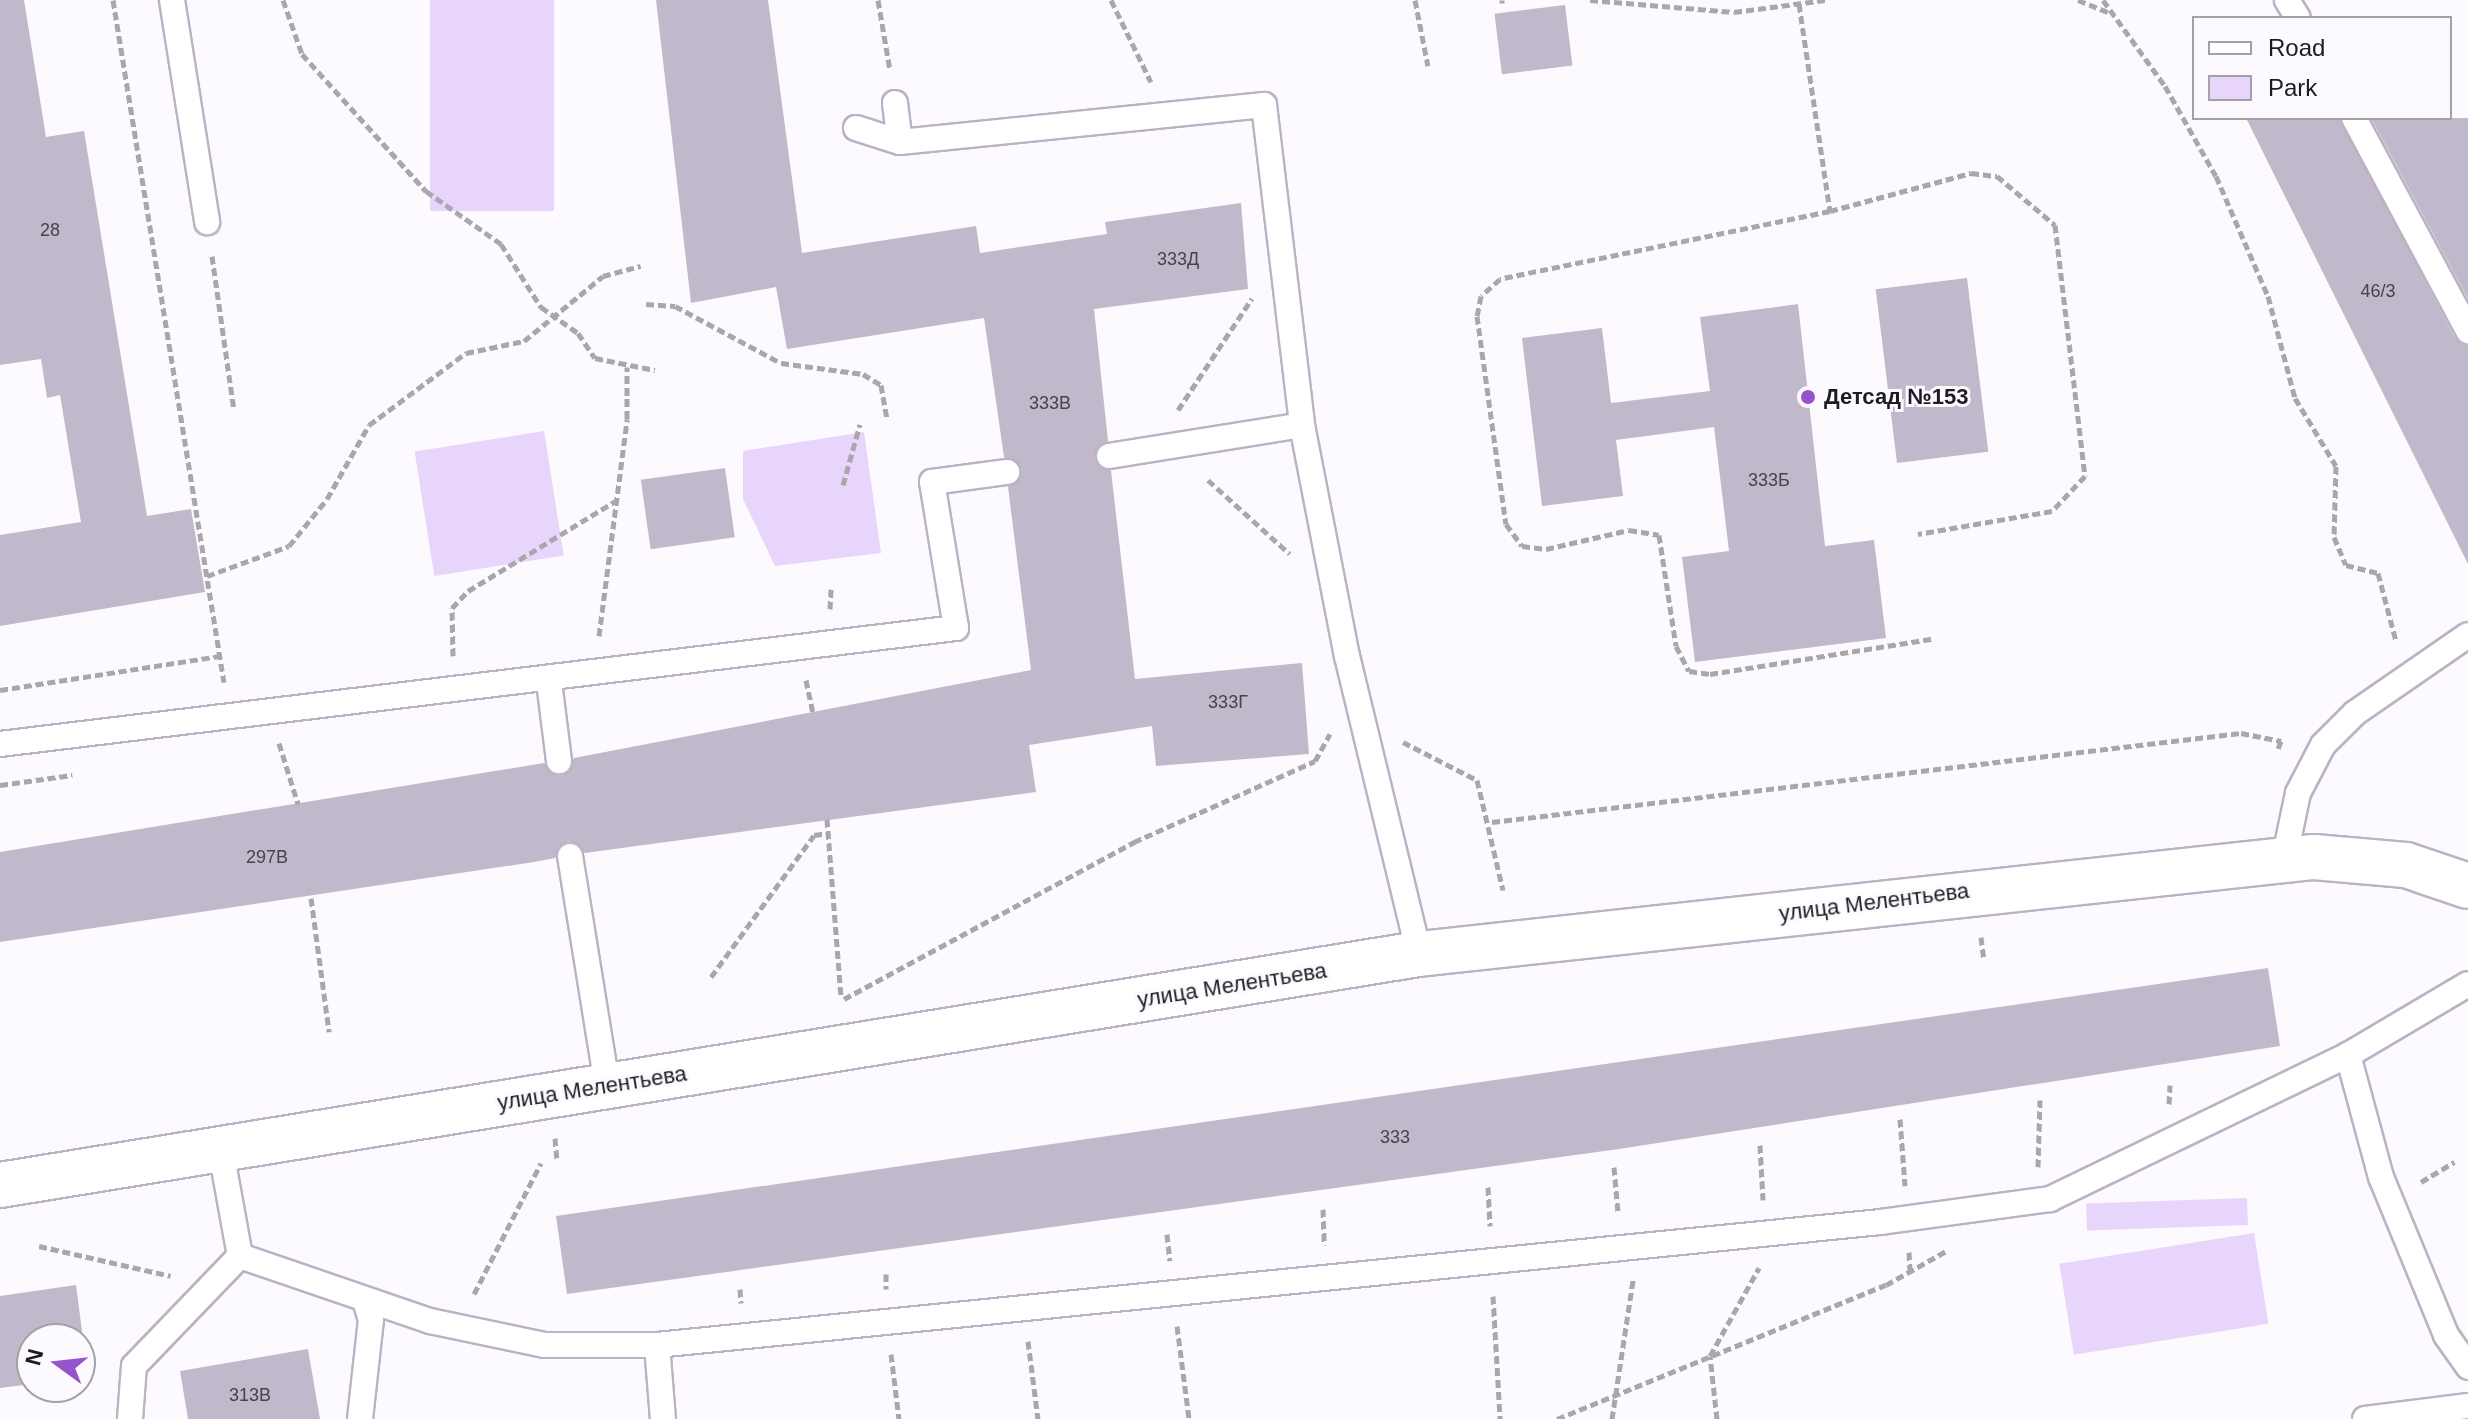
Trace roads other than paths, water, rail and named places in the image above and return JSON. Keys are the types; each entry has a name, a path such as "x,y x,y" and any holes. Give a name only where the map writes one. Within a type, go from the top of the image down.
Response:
{"street":[{"name":"улица Мелентьева","path":"0,1185 220,1146 1419,954 2284,860 2406,865 2468,886"}],"lane":[{"path":"172,0 207,222"},
{"path":"895,103 900,142"},
{"path":"856,128 900,142 1165,112 1264,105 1284,248 1302,425 1354,687 1419,954"},
{"path":"2355,120 2468,331"},
{"path":"1109,456 1302,425"},
{"path":"0,744 275,710 593,677 956,628 932,482 1007,472"},
{"path":"2284,860 2298,793 2323,745 2405,677 2468,635"},
{"path":"549,682 559,761"},
{"path":"570,856 607,1084"},
{"path":"240,1256 366,1304 430,1321 545,1345 657,1345 1907,1218 2037,1201 2348,1055 2468,984"},
{"path":"2348,1055 2381,1177 2446,1335 2468,1367"},
{"path":"220,1146 240,1256"},
{"path":"130,1419 134,1366 240,1256"},
{"path":"360,1419 371,1320 366,1304"},
{"path":"657,1345 663,1419"},
{"path":"2365,1419 2468,1406"}],"place":[{"name":"Детсад №153","path":"1808,397"}]}
